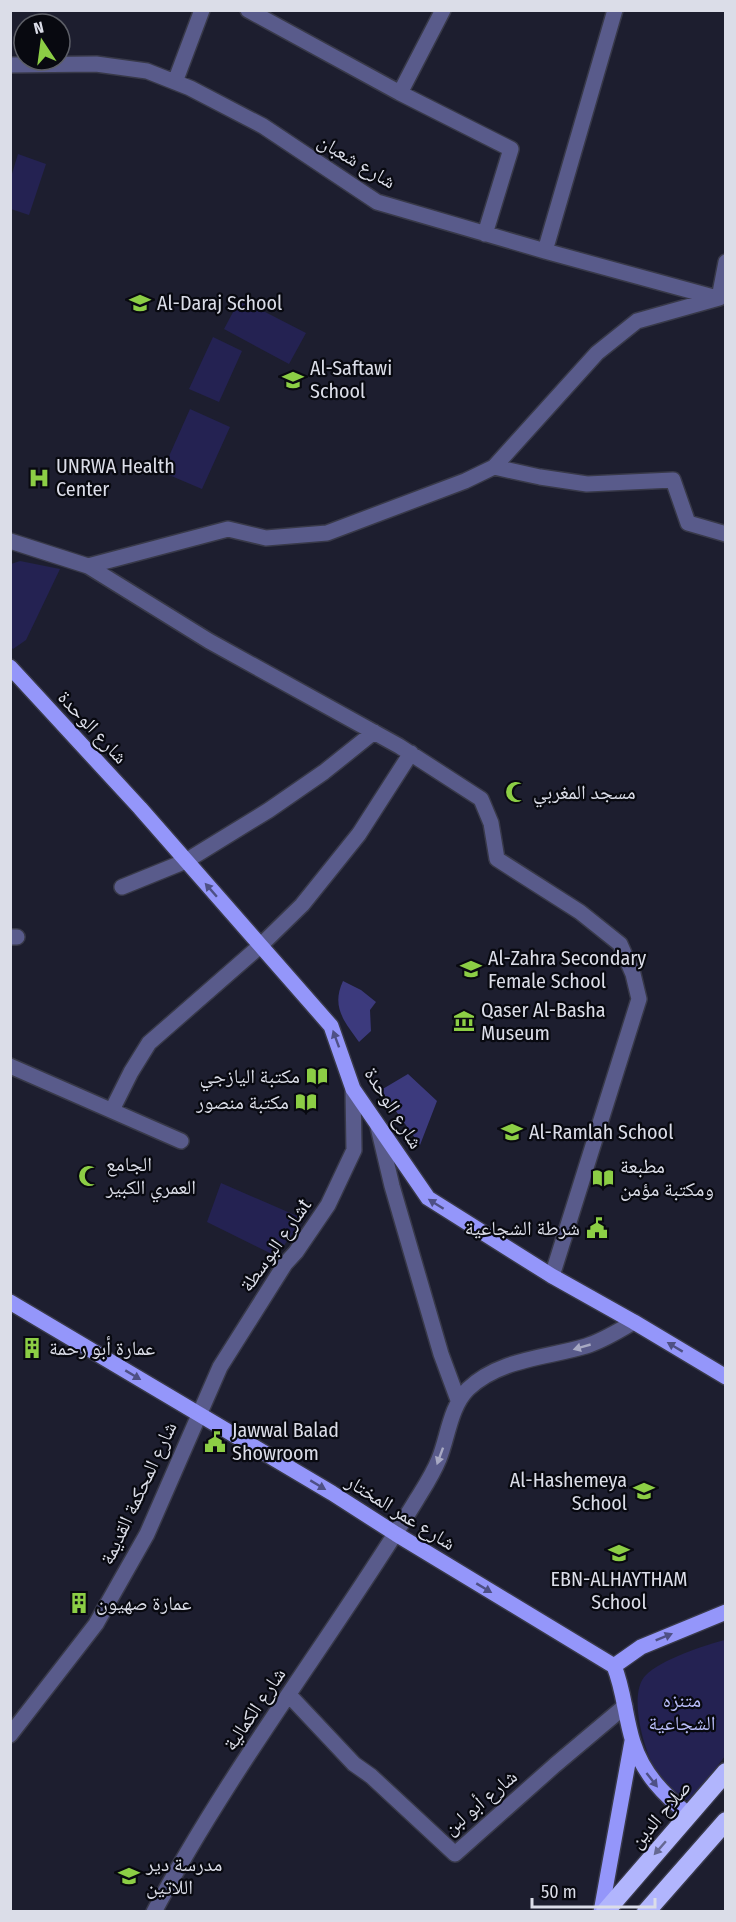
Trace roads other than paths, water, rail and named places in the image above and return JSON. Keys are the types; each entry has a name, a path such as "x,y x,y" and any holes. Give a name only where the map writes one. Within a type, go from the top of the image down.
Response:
{"highway":[{"name":"صلاح الدين","path":"603,1911 726,1772"},
{"path":"646,1911 726,1821"}],"main road":[{"name":"شارع الوحدة","path":"10,667 186,861 331,1026 353,1089 428,1198 552,1276 726,1377"},
{"name":"شارع عمر المختار","path":"10,1302 332,1493 614,1666"},
{"path":"689,1815 671,1801 644,1768 632,1741 614,1666 640,1647 726,1612"},
{"path":"603,1911 632,1741"}],"street":[{"path":"175,82 202,10"},
{"path":"248,10 400,93 511,149 485,234"},
{"path":"400,93 443,10"},
{"path":"545,251 615,10"},
{"name":"شارع شعبان","path":"10,65 96,64 147,71 190,88 263,126 377,202 722,299"},
{"path":"88,566 228,529 266,538 327,533 465,481 494,467 597,353 637,321 722,299 726,262"},
{"path":"494,467 586,484 673,480 688,523 726,534"},
{"path":"10,541 88,566 209,641 411,753 481,799 491,823 497,859 580,912 620,944 633,974 639,999 552,1276"},
{"path":"122,887 186,861 269,810 324,772 374,732"},
{"path":"112,1110 149,1043 260,946 302,905 359,834 411,753"},
{"path":"10,1066 181,1141"},
{"name":"شارع البوسطةt","path":"198,1414 220,1367 285,1264 296,1252 328,1205 354,1150 353,1089"},
{"path":"377,1124 392,1186 441,1354 458,1400 473,1384 491,1372 586,1346 605,1339 634,1322"},
{"name":"شارع الكمالية","path":"154,1911 185,1853 247,1756 396,1534 432,1475 458,1400"},
{"name":"شارع المحكمة القديمة","path":"10,1735 96,1624 147,1534 198,1414"},
{"name":"شارع أبو لبن","path":"289,1695 354,1764 455,1854 625,1706"}],"place":[{"name":"Al-Daraj School","path":"140,303"},
{"name":"Al-Saftawi School","path":"293,380"},
{"name":"UNRWA Health Center","path":"39,478"},
{"name":"مسجد المغربي","path":"516,792"},
{"name":"Al-Zahra Secondary Female School","path":"471,969"},
{"name":"Qaser Al-Basha Museum","path":"464,1021"},
{"name":"مكتبة اليازجي","path":"317,1076"},
{"name":"مكتبة منصور","path":"306,1102"},
{"name":"Al-Ramlah School","path":"512,1132"},
{"name":"الجامع العمري الكبير","path":"89,1176"},
{"name":"مطبعة ومكتبة مؤمن","path":"603,1178"},
{"name":"شرطة الشجاعية","path":"597,1228"},
{"name":"عمارة أبو رحمة","path":"32,1348"},
{"name":"Jawwal Balad Showroom","path":"215,1442"},
{"name":"Al-Hashemeya School","path":"644,1491"},
{"name":"EBN-ALHAYTHAM School","path":"619,1553"},
{"name":"عمارة صهيون","path":"79,1603"},
{"name":"مدرسة دير اللاتين","path":"129,1876"}],"park label":[{"name":"متنزه الشجاعية","path":"682,1712"}]}
